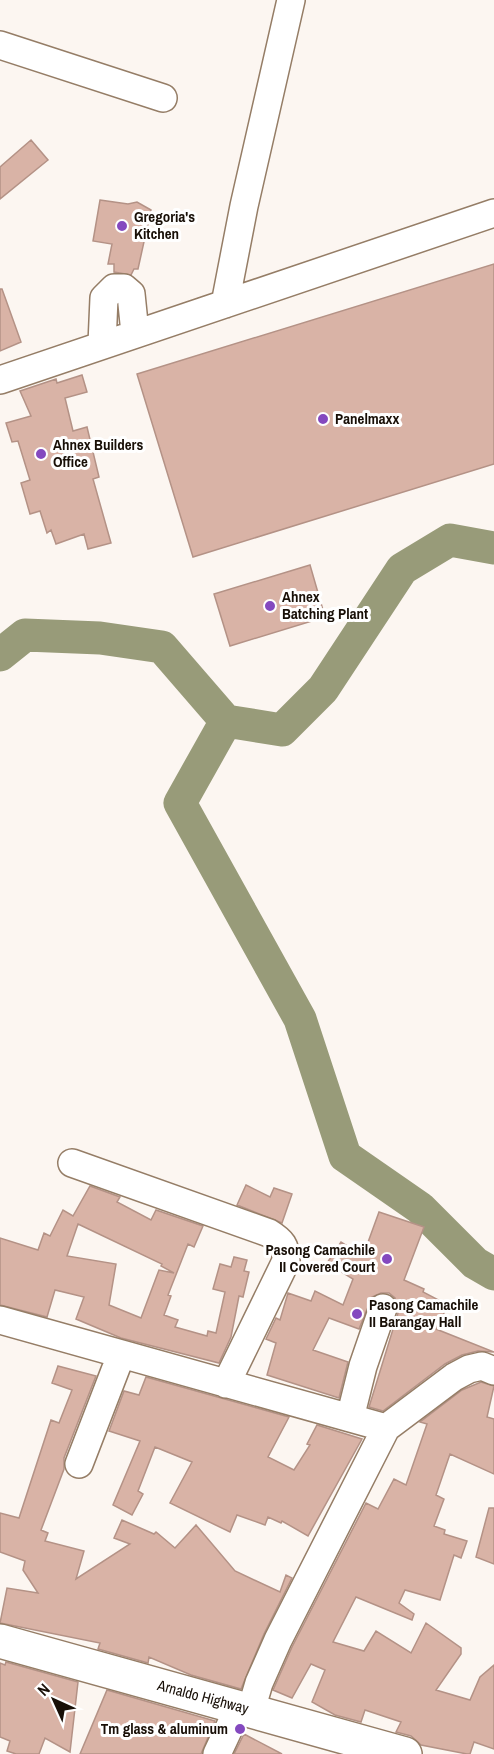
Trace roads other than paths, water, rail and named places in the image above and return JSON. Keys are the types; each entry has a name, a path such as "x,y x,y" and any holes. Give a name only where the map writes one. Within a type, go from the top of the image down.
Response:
{"main road":[{"name":"Arnaldo Highway","path":"0,1641 405,1754"}],"street":[{"path":"225,304 244,206 291,0"},
{"path":"0,45 163,98"},
{"path":"0,380 494,213"},
{"path":"102,344 104,298 114,288 128,290 134,298 135,333"},
{"path":"72,1163 269,1233 280,1239 286,1247 286,1261 226,1384"},
{"path":"350,1418 363,1366 383,1308"},
{"path":"0,1320 386,1428"},
{"path":"79,1464 121,1355"},
{"path":"217,1754 259,1683 278,1640 386,1428 462,1373 482,1366 494,1371"}],"waterway":[{"path":"0,655 25,635 100,638 162,647 226,721 282,730 323,689 402,569 450,540 494,548"},
{"path":"226,721 180,803 300,1019 345,1156 420,1208 475,1263 494,1274"}],"place":[{"name":"Gregoria's Kitchen","path":"122,226"},
{"name":"Panelmaxx","path":"323,419"},
{"name":"Ahnex Builders Office","path":"41,454"},
{"name":"Ahnex Batching Plant","path":"270,606"},
{"name":"Pasong Camachile II Covered Court","path":"387,1259"},
{"name":"Pasong Camachile II Barangay Hall","path":"357,1314"},
{"name":"Tm glass & aluminum","path":"240,1729"}]}
